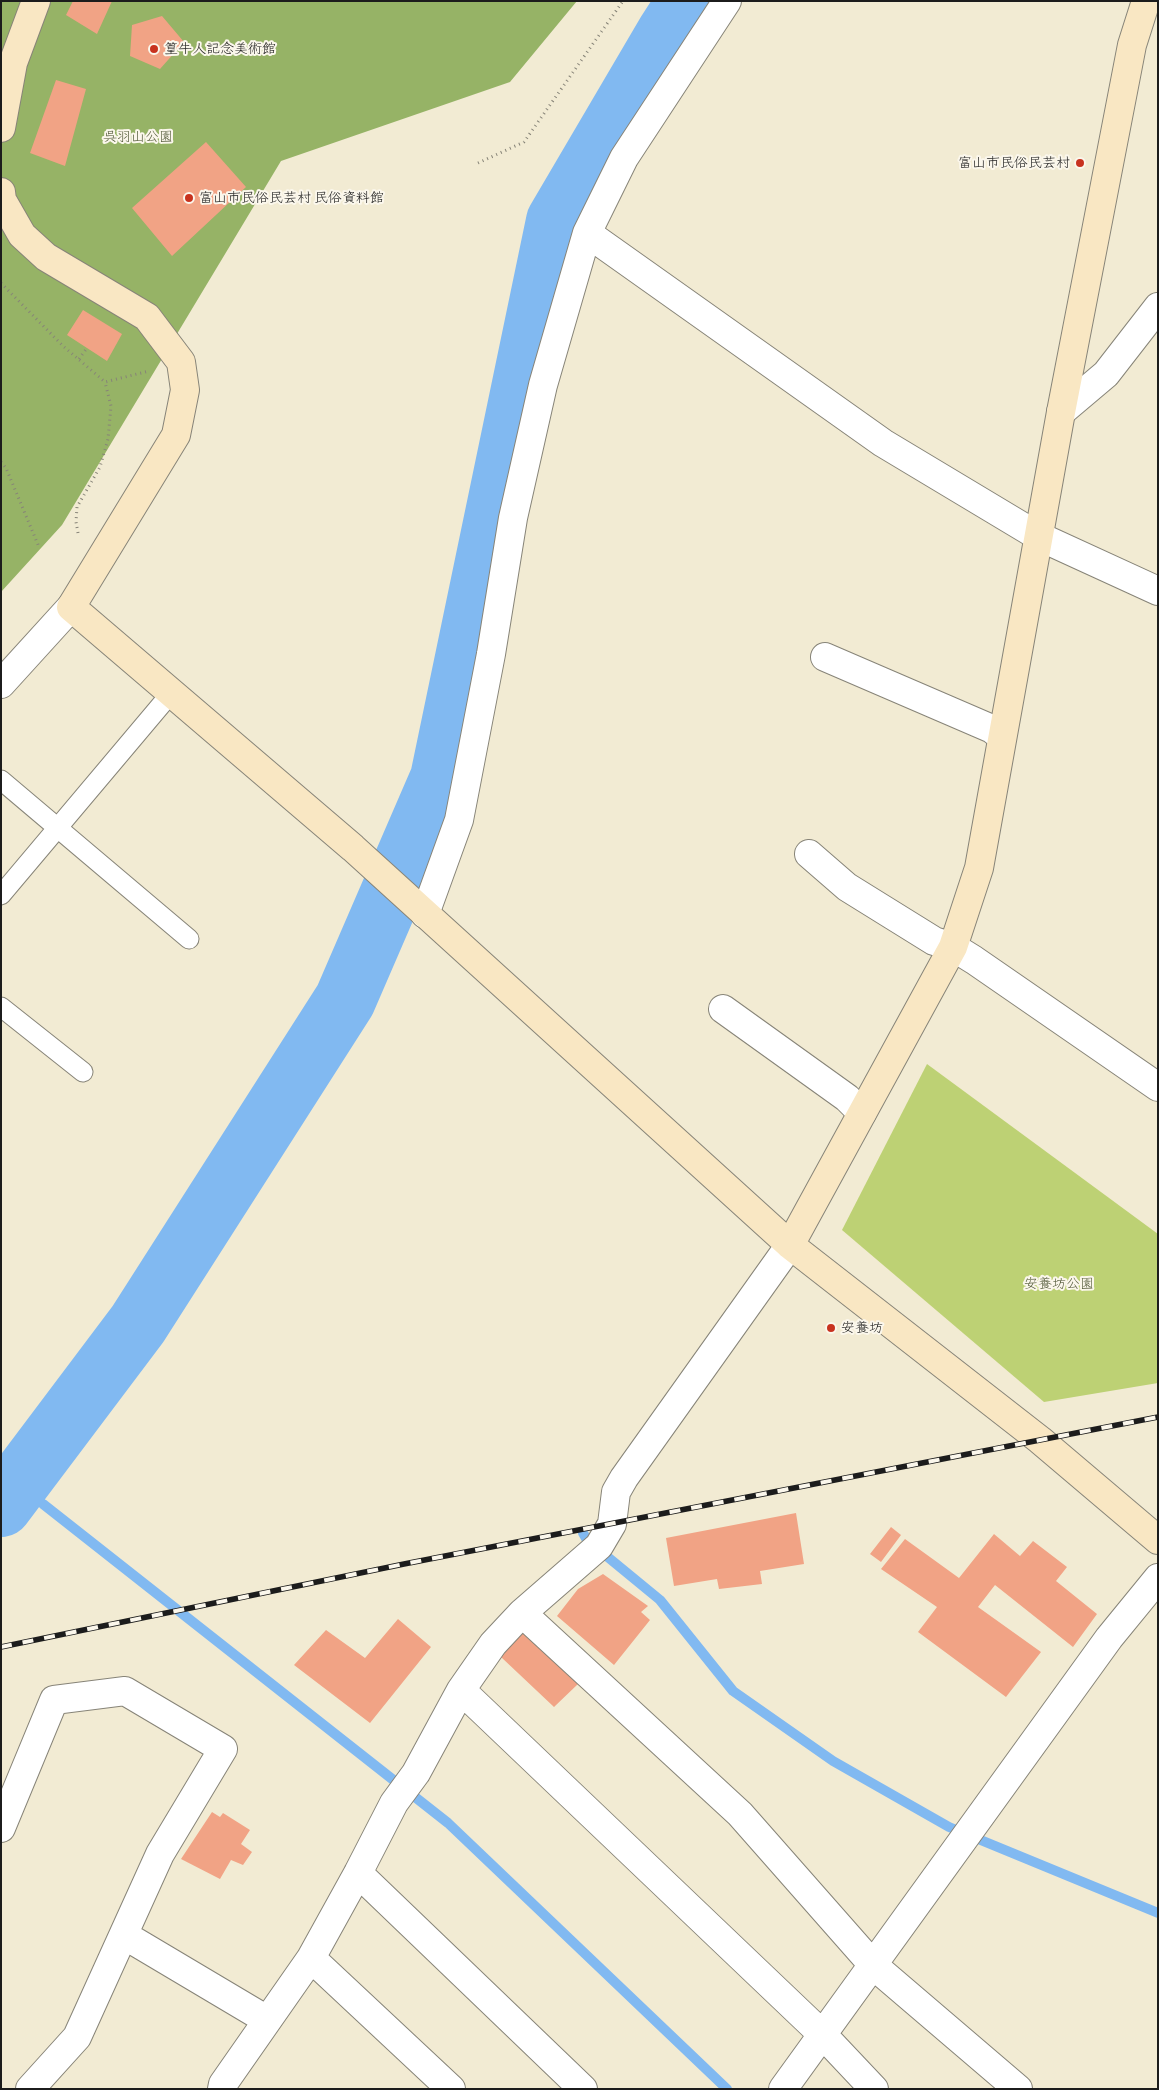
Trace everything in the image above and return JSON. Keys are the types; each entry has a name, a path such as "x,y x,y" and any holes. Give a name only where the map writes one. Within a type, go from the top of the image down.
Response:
{"street":[{"path":"1,128 7,58 36,1"},
{"path":"425,914 459,820 491,654 517,499 543,385 587,233 624,158 727,1"},
{"path":"222,2089 267,2020 311,1958 358,1874 394,1803 416,1773 461,1690 494,1644 522,1613 599,1546 612,1524 616,1492 620,1485 790,1245 953,946 978,868 1061,412 1132,45 1146,1"},
{"path":"1,192 2,200 22,235 46,257 147,317 181,362 185,390 176,435 89,575 71,608 1,684"},
{"path":"587,233 883,443 1038,536 1158,591"},
{"path":"1061,412 1106,374 1158,308"},
{"path":"71,608 172,692 352,848 790,1245 1040,1440 1158,1540"},
{"path":"825,657 992,729 1002,737"},
{"path":"809,854 847,887 934,941 953,946 1158,1087"},
{"path":"723,1008 848,1098 862,1113"},
{"path":"783,2089 1109,1638 1158,1578"},
{"path":"522,1613 740,1814 873,1965 1018,2089"},
{"path":"1,1828 54,1700 125,1690 223,1749 160,1854 77,2037 30,2089"},
{"path":"461,1690 823,2035 874,2089"},
{"path":"358,1874 583,2089"},
{"path":"124,1935 267,2020"},
{"path":"311,1958 450,2089"}],"lane":[{"path":"1,895 172,692"},
{"path":"1,780 189,939"},
{"path":"1,1007 83,1072"}],"path":[{"path":"478,163 524,142 623,1"},
{"path":"1,283 105,382 111,406 108,439 100,467 77,507 76,522 89,575"},
{"path":"79,359 87,348"},
{"path":"105,382 181,362"},
{"path":"1,462 6,468 39,547"}],"green space":[{"name":"呉羽山公園","path":"1,1 577,1 510,82 281,161 62,525 1,592"},
{"name":"安養坊公園","path":"927,1064 1158,1234 1158,1383 1044,1402 842,1230"}],"building":[{"path":"73,1 112,1 97,34 66,15"},
{"name":"篁牛人記念美術館","path":"162,16 184,42 160,69 130,56 132,25"},
{"path":"56,80 86,89 65,166 30,153"},
{"name":"富山市民俗民芸村 民俗資料館","path":"206,142 246,187 172,256 132,208"},
{"path":"83,310 122,334 107,361 67,335"},
{"path":"796,1513 804,1564 760,1571 762,1584 719,1589 717,1579 674,1586 666,1538"},
{"path":"891,1527 901,1535 881,1562 870,1554"},
{"path":"994,1534 1020,1556 1033,1541 1067,1567 1056,1581 1097,1614 1073,1647 995,1585 978,1607 1041,1652 1006,1697 918,1632 937,1607 881,1569 905,1539 959,1578"},
{"path":"603,1574 648,1606 641,1612 650,1620 614,1665 557,1616 578,1589"},
{"path":"398,1619 431,1647 370,1723 294,1665 326,1630 365,1658"},
{"path":"522,1632 578,1684 554,1707 501,1657"},
{"path":"212,1812 220,1817 223,1813 250,1830 241,1844 252,1852 243,1865 231,1860 220,1879 181,1859"}],"waterway":[{"path":"1,1506 138,1324 345,1000 441,778 557,221 688,1"},
{"path":"1,1475 43,1504 448,1823 727,2089"},
{"path":"583,1533 587,1540 660,1600 733,1691 833,1761 949,1827 1158,1913"}],"railway":[{"path":"1,1647 404,1564 1158,1417"}],"place":[{"name":"篁牛人記念美術館","path":"154,49"},
{"name":"富山市民俗民芸村","path":"1080,163"},
{"name":"富山市民俗民芸村 民俗資料館","path":"189,198"},
{"name":"安養坊","path":"831,1328"}]}
